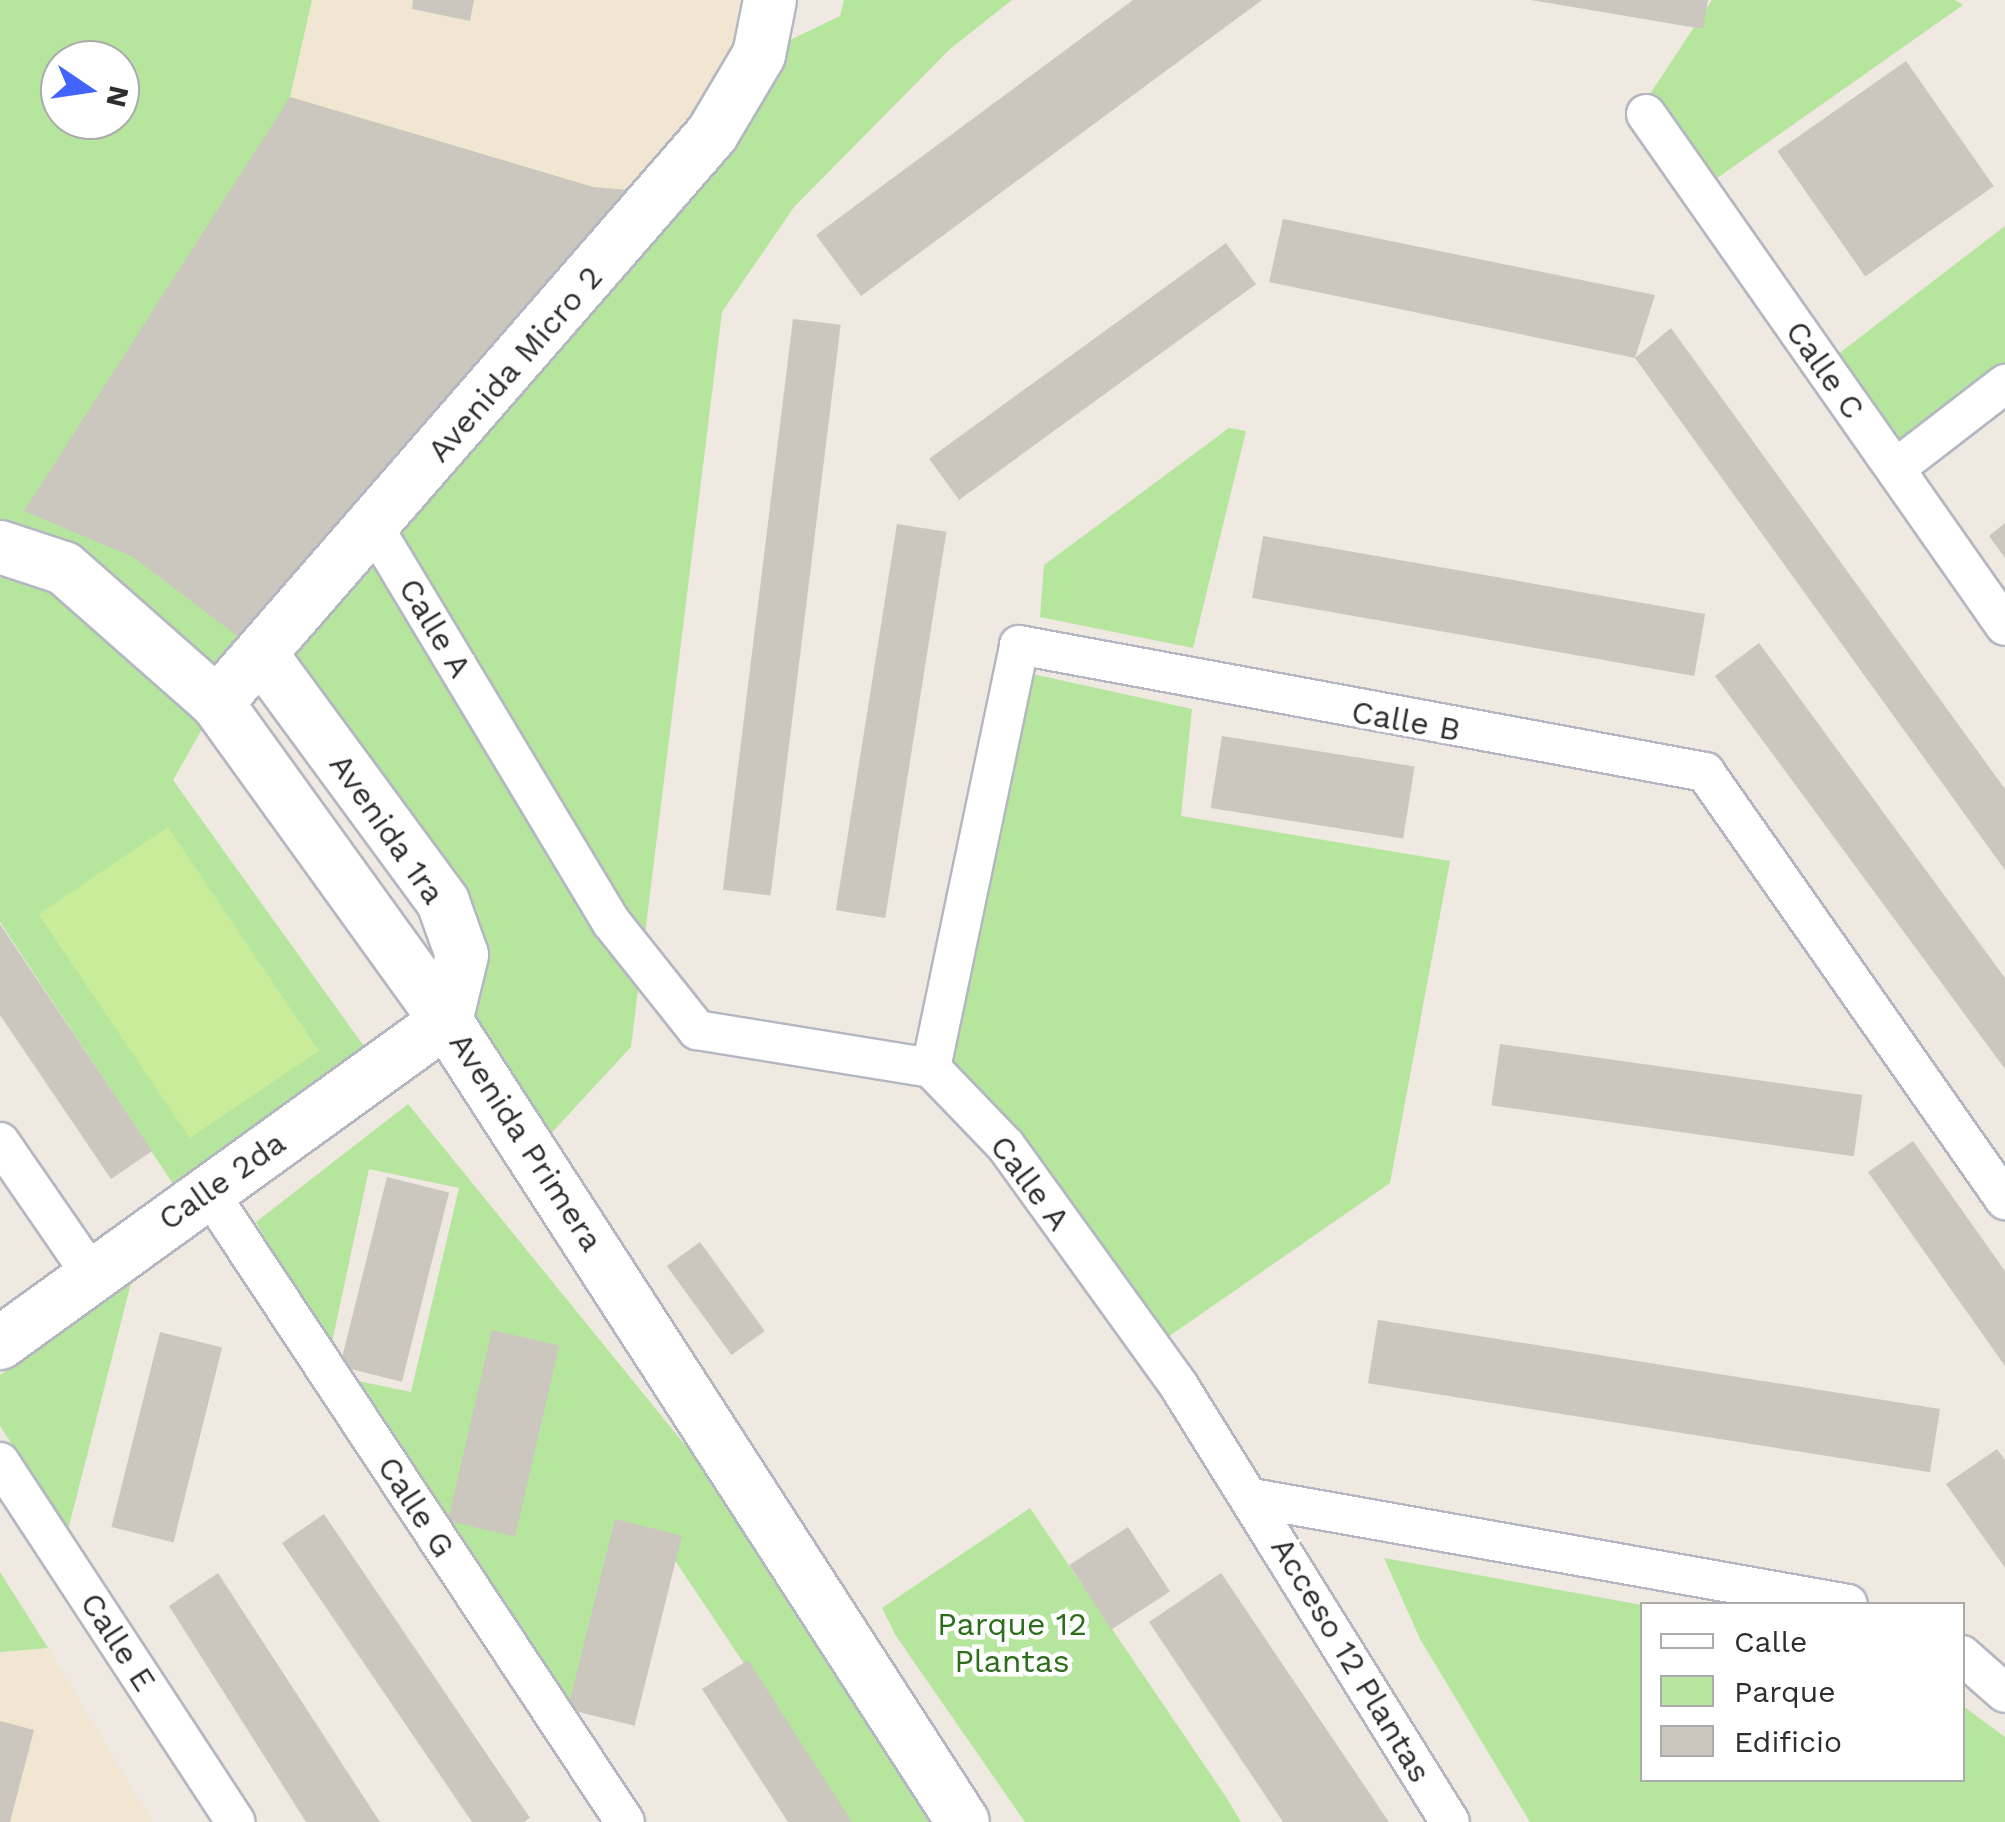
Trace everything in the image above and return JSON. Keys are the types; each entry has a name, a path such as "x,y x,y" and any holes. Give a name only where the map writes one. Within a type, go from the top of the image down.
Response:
{"street":[{"name":"Avenida Micro 2","path":"217,702 712,134 759,55 770,0"},
{"name":"Calle C","path":"1646,114 2005,626"},
{"path":"1896,468 2005,384"},
{"name":"Calle A","path":"372,524 612,923 697,1030 931,1068 1006,1146 1252,1498"},
{"name":"Avenida Primera","path":"0,548 64,568 217,702 446,1021 963,1822"},
{"name":"Calle B","path":"931,1068 1019,645 1704,772 2005,1200"},
{"name":"Avenida 1ra","path":"262,654 443,902 462,955 446,1021"},
{"name":"Calle 2da","path":"0,1343 446,1021"},
{"path":"0,1142 91,1274"},
{"name":"Calle G","path":"208,1191 625,1822"},
{"name":"Calle E","path":"0,1462 236,1822"},
{"path":"1252,1498 1837,1602"},
{"name":"Acceso 12 Plantas","path":"1252,1498 1450,1822"},
{"path":"1965,1658 2005,1693"}],"shaded area":[{"path":"312,0 766,0 661,193 593,187 290,97"},
{"path":"48,1648 152,1822 0,1822 0,1652"}],"green space":[{"path":"0,0 312,0 290,97 593,187 660,193 759,55 840,16 844,0 1012,0 950,49 794,207 722,312 631,1047 533,1153 446,1021 462,955 262,654 217,703 173,780 371,1056 179,1193 0,922"},
{"path":"1712,0 1955,0 1963,5 1703,188 1648,97"},
{"path":"2005,226 2005,370 1900,442 1833,358"},
{"path":"1229,428 1246,431 1193,648 1040,617 1044,565"},
{"path":"1028,673 1192,709 1181,816 1450,861 1390,1183 1168,1337 943,1055"},
{"path":"168,827 319,1051 190,1138 39,914"},
{"path":"408,1104 746,1520 951,1822 850,1822 676,1562 619,1524 570,1717 358,1381 411,1392 459,1188 369,1169 330,1352 256,1222"},
{"path":"132,1279 68,1530 0,1426 0,1375"},
{"name":"Parque 12 Plantas","path":"1030,1508 1241,1822 1025,1822 896,1636 882,1608"},
{"path":"1384,1558 1640,1605 1640,1782 1965,1782 1965,1707 2005,1737 2005,1822 1530,1822 1420,1639"},
{"path":"0,1572 48,1648 0,1652"}],"building":[{"path":"413,0 474,0 470,21 412,9"},
{"path":"1133,0 1262,0 861,296 816,235"},
{"path":"1531,0 1708,0 1703,29"},
{"path":"1906,61 1994,186 1865,276 1777,151"},
{"path":"290,97 593,187 661,193 261,654 133,557 24,511"},
{"path":"1283,219 1655,295 1635,358 1269,282"},
{"path":"1226,243 1256,284 959,500 929,459"},
{"path":"793,319 841,325 771,896 723,890"},
{"path":"1671,328 2005,789 2005,870 1635,358"},
{"path":"2005,523 2005,558 1989,536"},
{"path":"897,524 946,532 885,918 836,910"},
{"path":"1263,536 1705,614 1694,676 1252,598"},
{"path":"1759,643 2005,978 2005,1069 1715,676"},
{"path":"1222,736 1415,767 1403,839 1211,808"},
{"path":"0,924 152,1151 111,1179 0,1015"},
{"path":"1500,1044 1862,1095 1854,1156 1491,1105"},
{"path":"1913,1141 2005,1271 2005,1366 1868,1172"},
{"path":"387,1177 449,1192 402,1382 340,1366"},
{"path":"700,1242 765,1331 731,1355 667,1266"},
{"path":"1378,1320 1940,1409 1930,1472 1368,1383"},
{"path":"492,1330 559,1346 515,1536 448,1521"},
{"path":"160,1332 222,1347 173,1543 111,1527"},
{"path":"1997,1449 2005,1460 2005,1568 1946,1484"},
{"path":"324,1514 530,1818 524,1822 472,1822 282,1543"},
{"path":"615,1519 682,1536 635,1726 568,1709"},
{"path":"1128,1527 1170,1592 1111,1630 1069,1565"},
{"path":"218,1573 380,1822 306,1822 169,1606"},
{"path":"1221,1573 1389,1822 1283,1822 1149,1622"},
{"path":"748,1660 852,1822 788,1822 702,1689"},
{"path":"0,1721 34,1730 10,1822 0,1822"}]}
